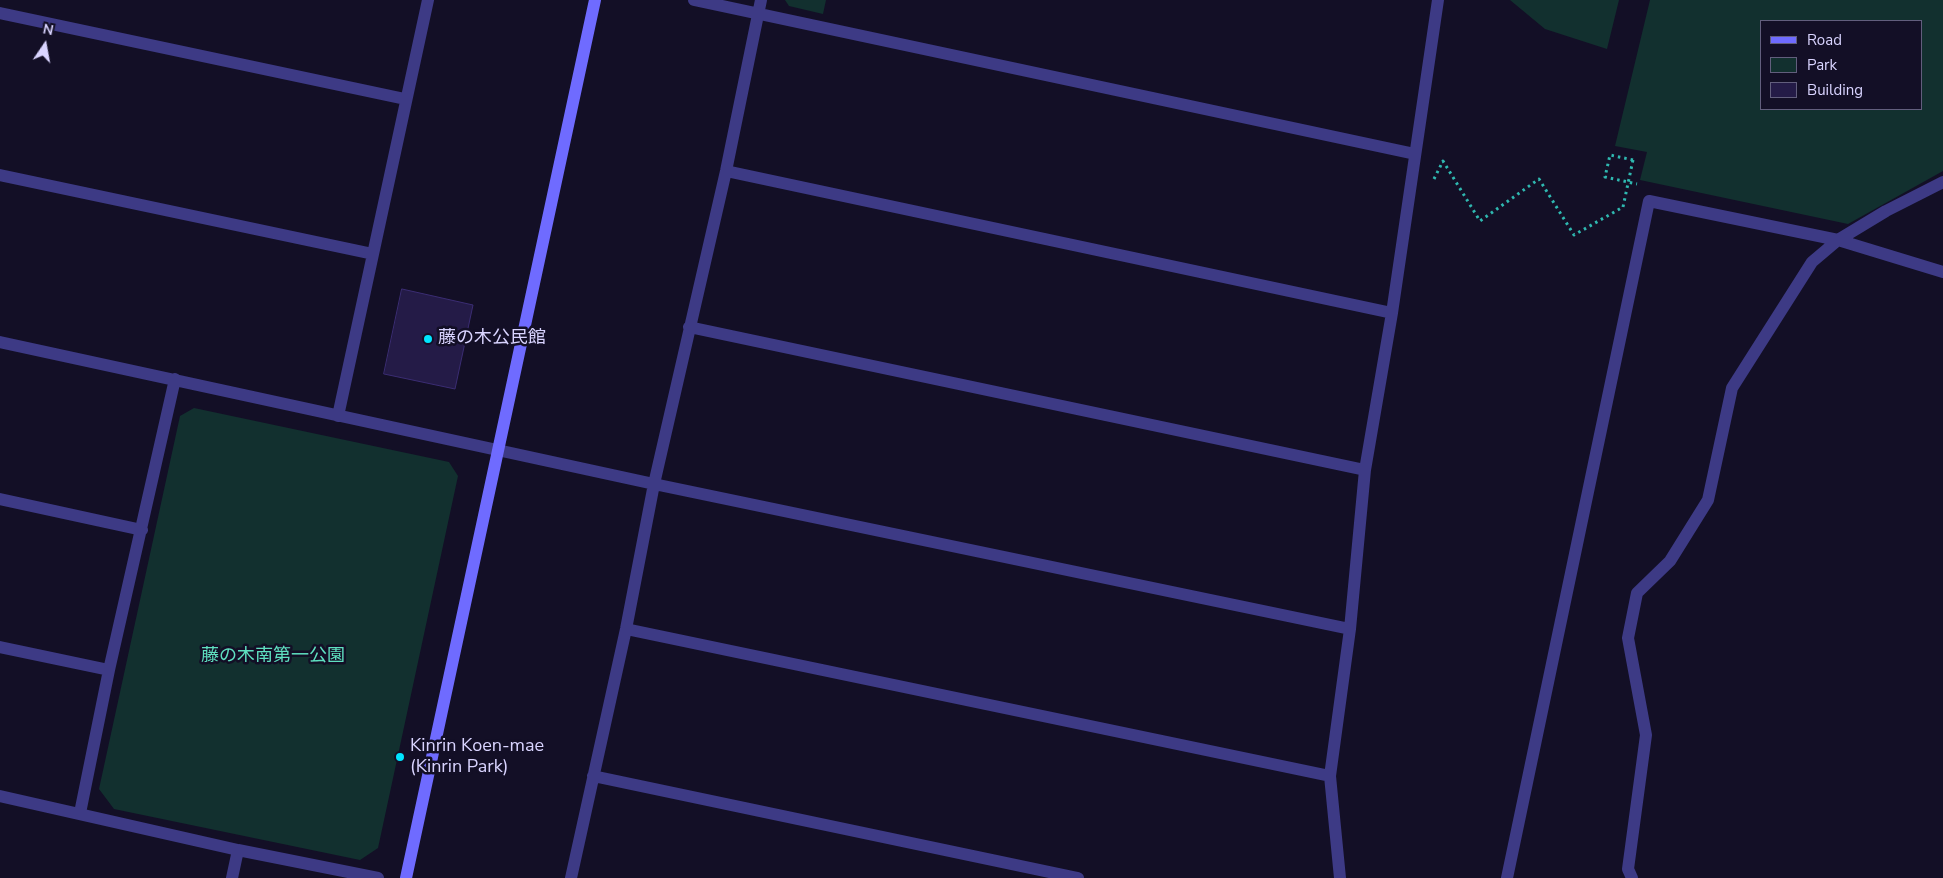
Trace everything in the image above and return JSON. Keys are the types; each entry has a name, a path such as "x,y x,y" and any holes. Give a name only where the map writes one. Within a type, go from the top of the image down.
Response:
{"street":[{"path":"338,416 405,99 428,0"},
{"path":"406,878 594,0"},
{"path":"694,0 1415,154"},
{"path":"572,878 626,629 654,484 726,171 761,0"},
{"path":"1340,878 1330,776 1350,629 1365,470 1392,313 1438,0"},
{"path":"0,13 405,99"},
{"path":"726,171 1392,313"},
{"path":"0,175 373,254"},
{"path":"1632,878 1628,869 1646,735 1628,638 1637,594 1670,561 1708,500 1732,388 1812,262 1838,240 1886,211 1943,182"},
{"path":"1507,878 1648,201 1838,240 1943,272"},
{"path":"689,327 1365,470"},
{"path":"0,342 654,484 1350,629"},
{"path":"80,813 108,670 142,530 175,379"},
{"path":"0,499 142,530"},
{"path":"626,629 1330,776"},
{"path":"0,647 108,670"},
{"path":"593,776 1078,878"},
{"path":"0,796 238,850 378,878"},
{"path":"232,878 238,850"}],"path":[{"path":"1408,196 1428,193 1443,162 1480,221 1539,179 1574,235 1623,207 1633,160 1610,155 1605,177 1651,187 1648,201"}],"green space":[{"path":"785,0 826,0 823,14 789,6"},
{"path":"1510,0 1619,0 1607,49 1545,29"},
{"path":"1650,0 1943,0 1943,171 1848,224 1640,180 1647,152 1615,146"},
{"name":"藤の木南第一公園","path":"194,408 449,462 458,476 378,848 360,860 114,809 99,789 180,416"}],"building":[{"name":"藤の木公民館","path":"402,289 473,305 455,389 384,374"}],"place":[{"name":"藤の木公民館","path":"428,339"},
{"name":"Kinrin Koen-mae (Kinrin Park)","path":"400,757"}]}
